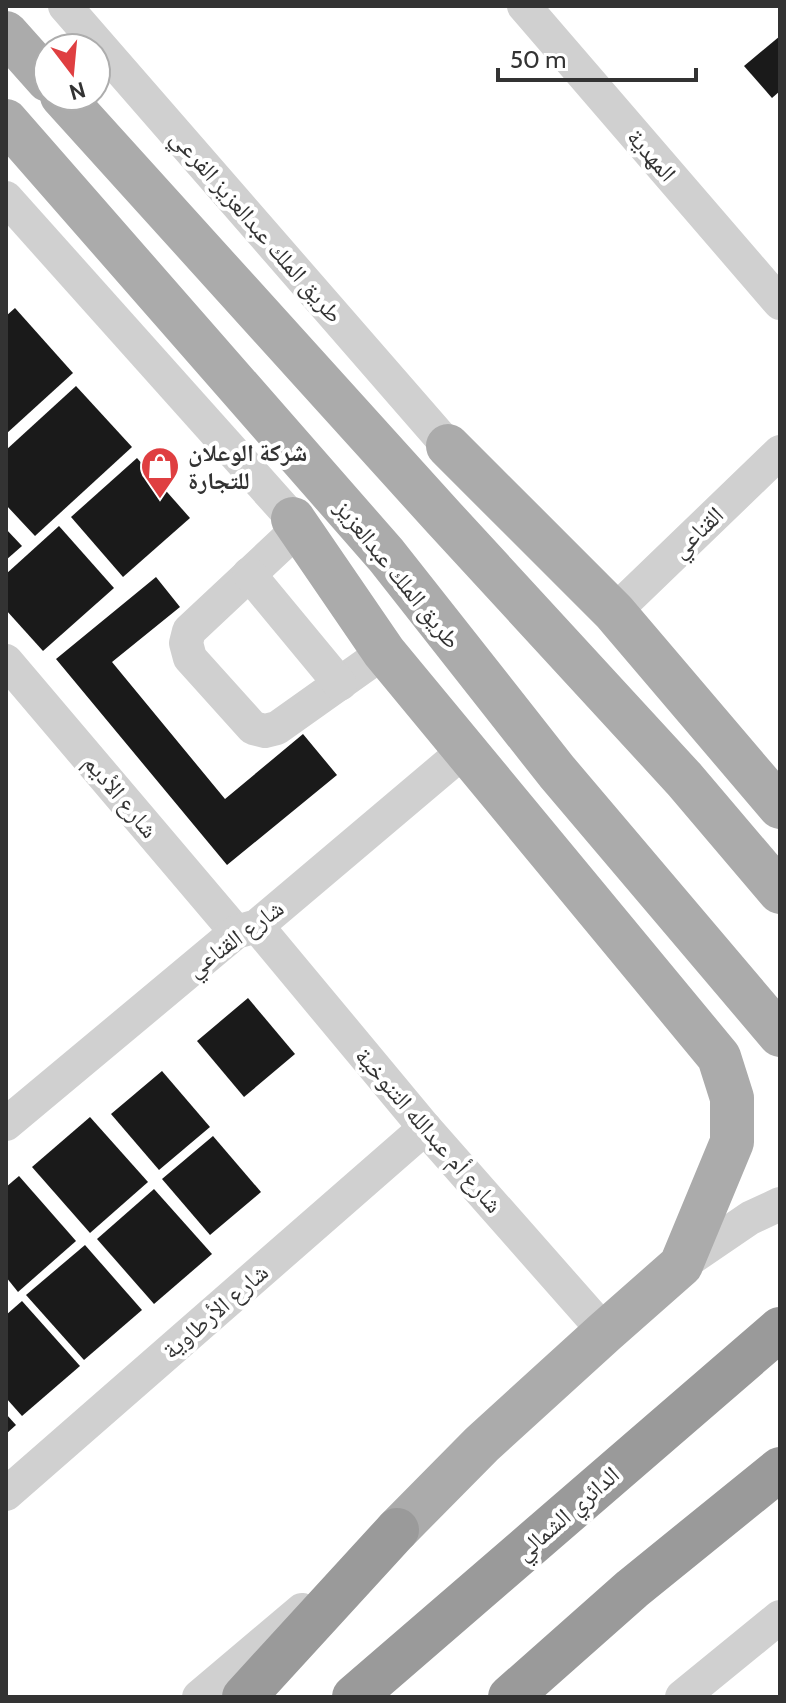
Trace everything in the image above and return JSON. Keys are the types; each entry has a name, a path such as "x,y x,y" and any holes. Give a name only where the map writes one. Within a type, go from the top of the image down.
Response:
{"highway":[{"name":"الدائري الشمالي","path":"354,1697 780,1329"},
{"path":"510,1697 632,1589 780,1469"},
{"path":"244,1697 397,1530"}],"main road":[{"path":"6,33 32,62"},
{"path":"76,112 684,779 780,892"},
{"name":"طريق الملك عبدالعزيز","path":"6,121 386,555 557,772 780,1035"},
{"path":"448,446 614,612 780,807"},
{"path":"448,446 684,779"},
{"path":"296,524 557,772"},
{"path":"296,524 384,652 719,1057 732,1098 732,1142 681,1265 482,1444 397,1530"}],"street":[{"name":"طريق الملك عبدالعزيز الفرعي","path":"65,6 448,446"},
{"name":"المهدية","path":"524,6 780,303"},
{"path":"6,198 296,524 189,631 186,643 190,658 253,728 265,731 277,728 384,652"},
{"name":"القناعي","path":"614,612 780,452"},
{"path":"249,574 340,684"},
{"name":"شارع الأديم","path":"6,661 246,929"},
{"name":"شارع القناعي","path":"9,1115 246,929 464,751"},
{"name":"شارع أم عبدالله التنوخية","path":"246,929 605,1332"},
{"name":"شارع الأرطاوية","path":"6,1494 425,1128"},
{"path":"681,1265 750,1218 780,1204"},
{"path":"199,1697 397,1530"},
{"path":"682,1697 780,1617"}],"building":[{"path":"780,36 780,91 772,98 744,66"},
{"path":"15,308 73,373 6,434 6,316"},
{"path":"76,386 132,447 35,536 6,505 6,450"},
{"path":"137,458 190,518 123,577 71,517"},
{"path":"59,526 114,588 43,651 6,610 6,574"},
{"path":"6,529 22,546 6,560"},
{"path":"156,577 180,607 112,662 225,799 303,734 337,775 227,865 56,659"},
{"path":"248,998 295,1054 244,1097 197,1041"},
{"path":"162,1071 210,1127 159,1170 111,1114"},
{"path":"90,1117 148,1182 90,1233 32,1167"},
{"path":"213,1136 261,1192 210,1235 162,1179"},
{"path":"19,1176 76,1241 18,1292 6,1277 6,1187"},
{"path":"154,1189 212,1254 154,1304 97,1239"},
{"path":"85,1245 142,1310 84,1360 26,1295"},
{"path":"22,1301 80,1366 22,1416 6,1398 6,1315"},
{"path":"6,1414 16,1425 6,1434"}],"place":[{"name":"شركة الوعلان للتجارة","path":"160,500"}]}
